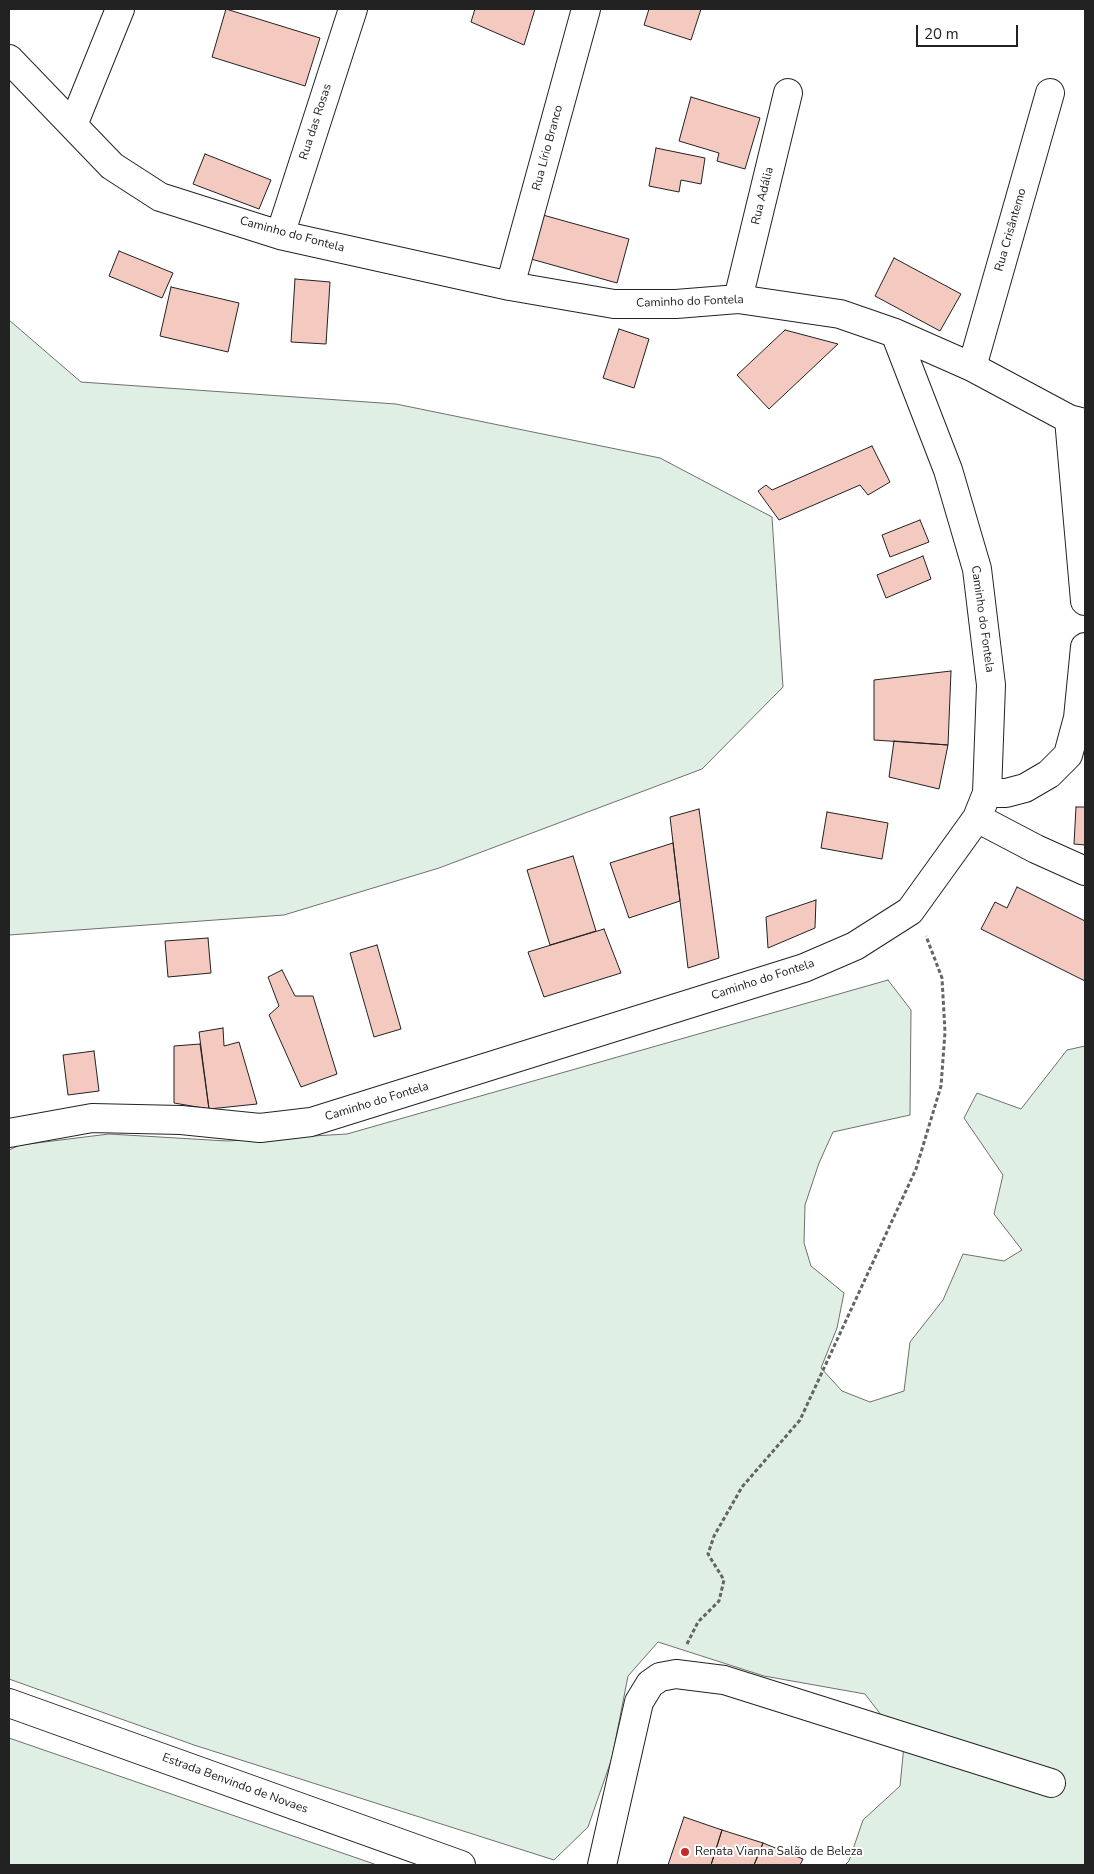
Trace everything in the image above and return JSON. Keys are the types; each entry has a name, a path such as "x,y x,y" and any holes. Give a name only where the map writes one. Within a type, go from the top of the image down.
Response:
{"street":[{"path":"73,125 120,9"},
{"name":"Rua das Rosas","path":"280,235 353,9"},
{"name":"Rua Lírio Branco","path":"510,286 586,9"},
{"name":"Caminho do Fontela","path":"9,60 112,166 160,197 280,235 510,286 614,304 676,304 738,299 840,314 895,333 948,470 977,569 991,685 987,793 977,818 910,910 854,946 804,968 311,1122 260,1128 181,1120 92,1118 9,1133"},
{"name":"Rua Adália","path":"738,299 788,93"},
{"name":"Rua Crisântemo","path":"972,367 1050,93"},
{"path":"895,333 972,367 1077,421 1085,601"},
{"path":"987,793 1006,793 1025,788 1049,774 1068,755 1078,718 1085,647"},
{"path":"977,818 1036,849 1085,871"},
{"path":"602,1865 639,1702 650,1684 660,1677 676,1674 724,1680 1051,1783"},
{"name":"Estrada Benvindo de Novaes","path":"9,1703 461,1865"}],"path":[{"path":"676,1674 679,1661 698,1622 719,1601 724,1580 708,1554 714,1536 742,1487 800,1420 916,1169 941,1086 944,1032 942,978 926,936 910,910"}],"green space":[{"path":"9,320 81,382 396,404 660,458 772,517 783,687 702,769 439,868 284,915 9,935"},
{"path":"888,980 911,1010 910,1115 833,1132 819,1163 805,1205 804,1243 811,1266 844,1293 837,1328 821,1368 842,1391 870,1402 904,1391 910,1342 943,1300 963,1254 1004,1261 1022,1250 994,1214 1003,1175 964,1118 977,1093 1021,1109 1067,1050 1085,1046 1085,1865 845,1865 849,1861 863,1820 900,1786 904,1745 865,1694 764,1676 658,1642 628,1676 612,1758 588,1827 554,1860 194,1745 9,1679 9,1150 20,1145 109,1134 227,1141 347,1134"},
{"path":"9,1738 377,1865 9,1865"}],"building":[{"path":"226,9 320,38 305,86 212,57"},
{"path":"475,9 535,9 524,45 471,22"},
{"path":"649,9 701,9 691,40 644,25"},
{"path":"691,97 760,118 745,169 717,161 719,153 679,141"},
{"path":"656,148 705,158 701,184 681,180 679,192 649,186"},
{"path":"205,154 271,180 259,209 193,184"},
{"path":"543,215 629,239 617,283 531,259"},
{"path":"119,251 173,273 162,298 109,276"},
{"path":"894,258 961,294 940,331 875,296"},
{"path":"295,279 330,282 326,344 291,342"},
{"path":"171,287 239,303 228,352 160,336"},
{"path":"619,329 649,339 634,388 603,378"},
{"path":"785,330 838,344 769,409 737,375"},
{"path":"872,446 890,482 868,495 860,485 779,520 758,491 766,485 772,490"},
{"path":"920,520 929,542 890,557 882,535"},
{"path":"923,556 931,579 886,598 877,575"},
{"path":"951,671 948,745 874,740 874,680"},
{"path":"894,741 948,745 939,789 889,777"},
{"path":"1076,807 1085,807 1085,845 1074,844"},
{"path":"699,809 719,958 688,968 670,817"},
{"path":"827,812 888,823 882,859 821,848"},
{"path":"673,843 680,901 629,918 610,863"},
{"path":"573,856 596,931 550,945 527,870"},
{"path":"1017,887 1085,921 1085,981 981,929 995,902 1007,908"},
{"path":"816,900 815,928 768,948 766,917"},
{"path":"604,929 621,973 544,997 528,952"},
{"path":"208,938 211,973 168,977 165,941"},
{"path":"377,945 401,1029 374,1037 350,953"},
{"path":"282,970 295,996 313,996 337,1074 301,1087 269,1015 279,1006 268,977"},
{"path":"223,1028 224,1046 239,1042 257,1104 209,1109 199,1032"},
{"path":"200,1044 209,1109 174,1103 174,1046"},
{"path":"94,1051 99,1091 68,1095 63,1055"},
{"path":"684,1817 722,1830 711,1865 668,1865"},
{"path":"722,1830 763,1843 754,1865 711,1865"},
{"path":"763,1843 803,1859 800,1865 754,1865"}],"place":[{"name":"Renata Vianna Salão de Beleza","path":"685,1852"}]}
